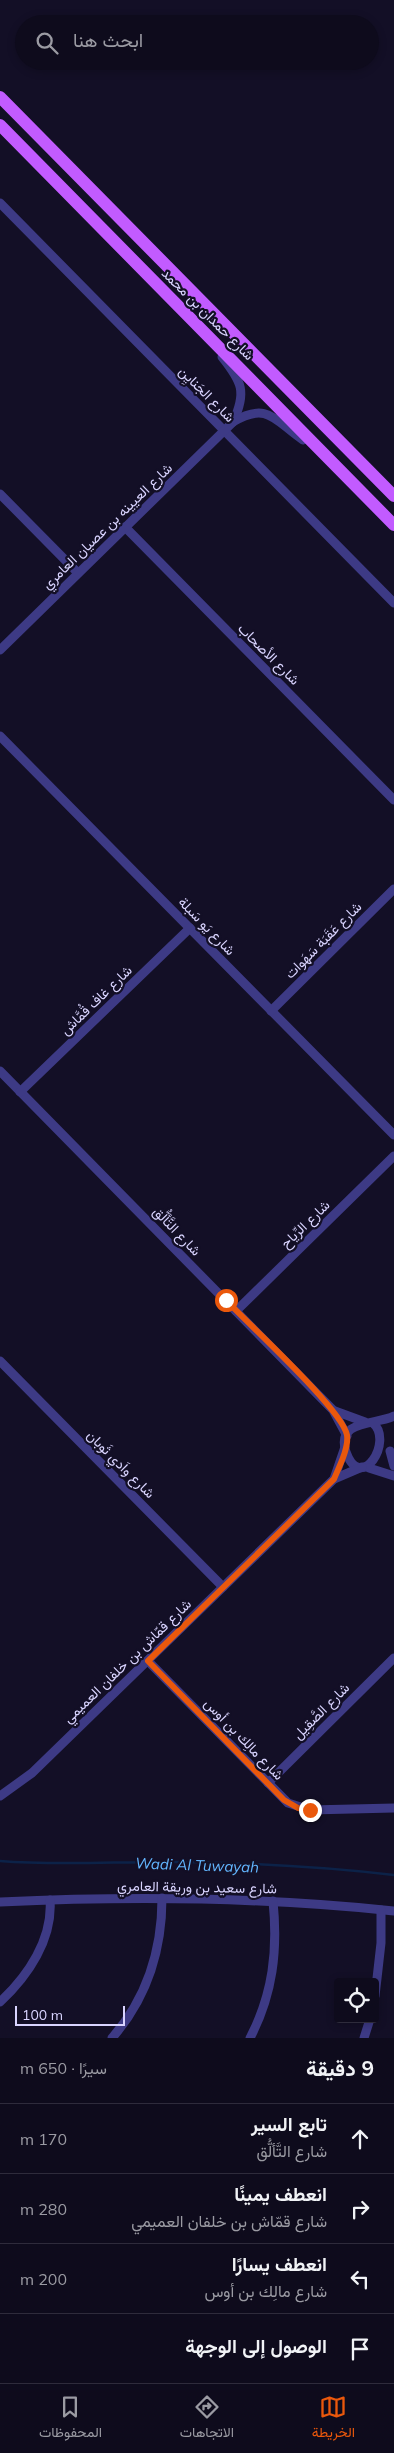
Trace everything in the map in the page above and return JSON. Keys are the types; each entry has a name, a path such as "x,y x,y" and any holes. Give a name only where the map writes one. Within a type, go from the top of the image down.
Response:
{"main road":[{"name":"شارع حمدان بن محمد","path":"0,97 394,496"},
{"name":"شارع حمدان بن محمد","path":"0,125 394,525"}],"street":[{"name":"شارع الجَنايِن","path":"0,203 394,604"},
{"name":"شارع العيينه بن عصيان العامري","path":"201,329 240,383 242,399 233,422"},
{"name":"شارع العيينه بن عصيان العامري","path":"0,650 233,422 254,412 266,414 319,448"},
{"path":"0,494 78,573"},
{"name":"شارع الأصحاب","path":"125,527 394,800"},
{"name":"شارع يَو سَبلة","path":"0,736 394,1135"},
{"name":"شارع عَقَبَة سَهَوات","path":"271,1011 394,889"},
{"name":"شارع غاف قُمَّاش","path":"20,1092 190,928"},
{"name":"شارع التَّألُّق","path":"0,1071 333,1410 347,1436"},
{"name":"شارع الرِّياح","path":"236,1310 394,1156"},
{"name":"شارع واَدي ثَوبان","path":"0,1361 223,1587"},
{"name":"شارع التَّألُّق","path":"333,1410 369,1423"},
{"path":"394,1416 352,1428 347,1436 345,1447 352,1462 394,1476"},
{"path":"369,1423 386,1432 390,1442 394,1466"},
{"name":"شارع قمّاش بن خلفان العميمي","path":"334,1479 345,1447"},
{"path":"365,1467 382,1463 390,1451"},
{"name":"شارع قمّاش بن خلفان العميمي","path":"0,1796 32,1773 334,1479 365,1467"},
{"name":"شارع الصَّقِيل","path":"268,1783 394,1658"},
{"name":"شارع مالِك بن أوس","path":"148,1661 288,1803 304,1810 394,1808"},
{"path":"112,2038 135,2008 154,1966 160,1936 162,1898"},
{"name":"شارع سعيد بن وريقة العامري","path":"0,1902 162,1898 273,1901 394,1911"},
{"path":"0,2002 28,1970 46,1937 51,1910 50,1900"},
{"path":"250,2038 268,1993 274,1962 276,1932 273,1901"},
{"path":"377,1978 382,1943 381,1910"},
{"path":"364,2038 369,2023"}],"waterway":[{"name":"Wadi Al Tuwayah","path":"0,1861 46,1863 235,1863 394,1875"}],"route":[{"path":"226,1300 333,1410 347,1436 345,1447 334,1479 148,1661 284,1800 298,1808 310,1810"}]}
